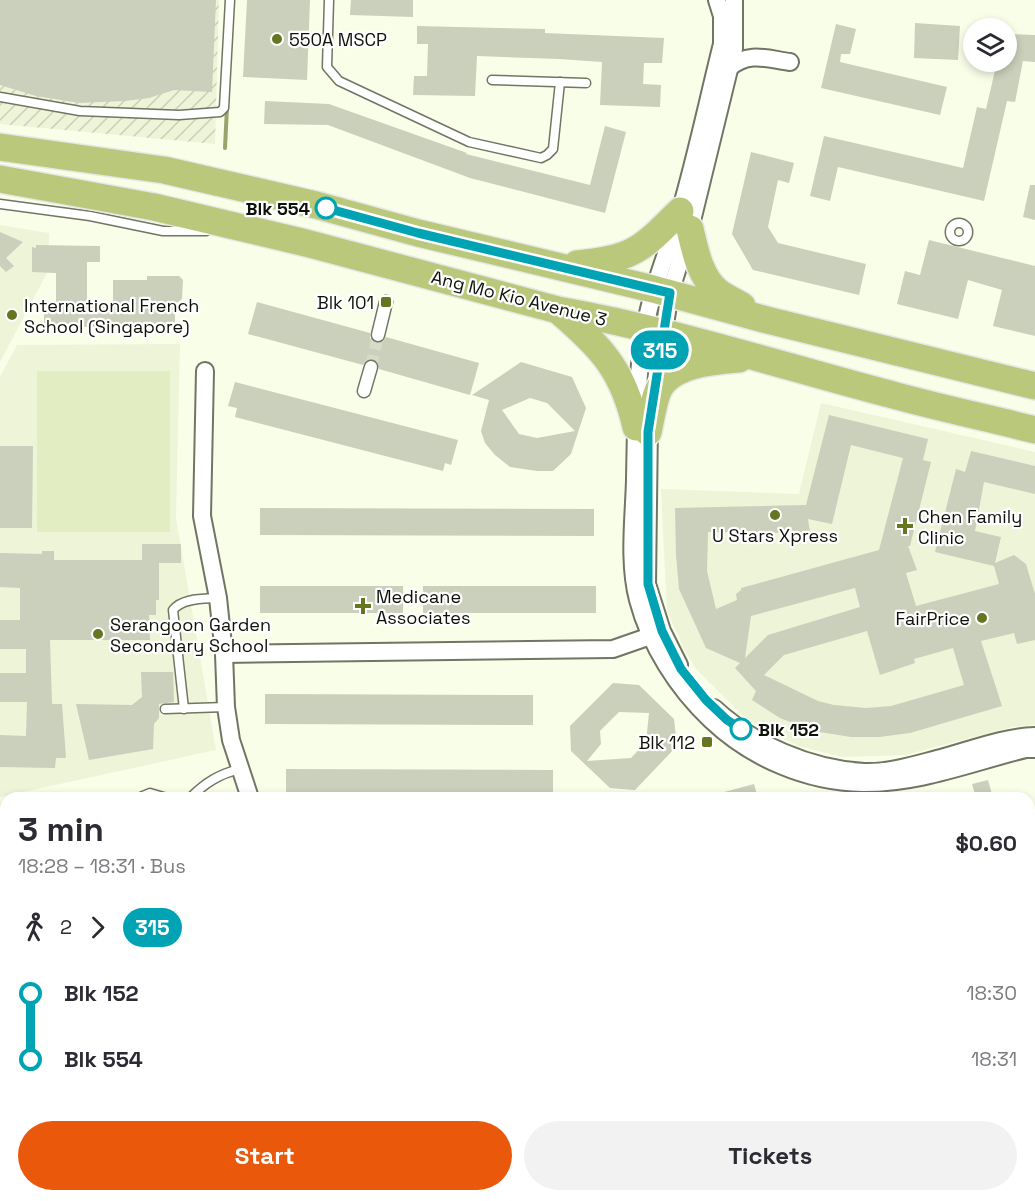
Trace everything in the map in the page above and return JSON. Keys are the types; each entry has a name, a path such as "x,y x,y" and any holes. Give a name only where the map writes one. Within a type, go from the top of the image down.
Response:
{"highway":[{"path":"0,147 164,170 316,205 380,223 662,291 767,320 1035,386"},
{"name":"Ang Mo Kio Avenue 3","path":"0,179 153,207 251,230 558,310 761,357 893,396 1035,430"},
{"path":"558,266 604,262 630,254 685,220 706,278 716,291 767,320"},
{"path":"367,260 375,256 378,251 382,230 380,223"},
{"path":"558,310 603,352 616,370 642,430"},
{"path":"642,430 659,389 673,375 700,364 761,357"}],"street":[{"path":"685,220 722,44 722,16 717,0"},
{"path":"734,0 734,49 662,291 654,331 642,430 648,584 656,633 672,675 700,710 725,733 752,752 793,770 840,782 889,770 922,770 1035,749"},
{"path":"729,68 738,60 748,57 790,62"},
{"path":"378,335 386,302"},
{"path":"364,391 371,367"},
{"path":"205,371 202,516 218,598 224,654 226,707 231,740 248,792"},
{"path":"224,654 613,650 656,633"},
{"path":"922,770 1016,738 1035,736"}],"lane":[{"path":"0,97 80,111 179,115 220,112 224,108 230,0"},
{"path":"329,0 327,67 331,74 339,81 469,142 541,158 547,155 553,148 560,82"},
{"path":"492,80 586,83"},
{"path":"0,204 90,216 163,231 251,230"},
{"path":"184,709 173,610 177,604 184,602 218,598"},
{"path":"165,710 226,707"},
{"path":"196,792 205,783 224,773 240,770"}],"shaded area":[{"path":"0,0 219,0 215,144 0,124"},
{"name":"International French School (Singapore)","path":"0,225 49,233 49,269 0,362"},
{"name":"Serangoon Garden Secondary School","path":"180,344 176,518 216,750 23,792 0,792 0,377 17,345"},
{"path":"821,403 1035,452 1035,725 1012,727 905,755 842,757 799,746 760,727 742,715 696,669 667,611 661,489 799,494"}],"green space":[{"path":"37,371 170,371 170,532 37,532"}],"building":[{"path":"0,0 216,0 212,92 174,90 149,98 79,103 36,96 0,85"},
{"name":"550A MSCP","path":"247,0 310,0 307,80 243,77"},
{"path":"351,0 413,0 413,17 350,15"},
{"path":"915,23 960,26 958,60 914,58"},
{"path":"836,24 856,29 850,54 841,54 840,62 947,87 940,115 821,88"},
{"path":"417,26 545,29 545,33 664,38 662,63 644,63 643,84 661,85 660,107 600,105 602,62 559,59 477,56 475,96 413,95 414,76 427,76 428,44 417,44"},
{"path":"1017,34 1035,35 1035,62 1023,61 1015,102 1007,101 984,201 838,167 830,201 810,196 824,136 963,168 977,107 986,109 995,72 1017,72"},
{"path":"265,101 329,104 466,154 590,185 605,126 626,132 605,213 470,178 328,125 264,124"},
{"path":"751,152 794,163 789,183 778,180 768,227 778,243 866,264 859,295 753,270 732,234"},
{"path":"1030,185 1035,185 1035,220 1023,217"},
{"path":"0,232 23,242 6,258 14,266 6,272 0,266"},
{"path":"929,240 1035,266 1035,336 993,326 1002,290 968,280 958,319 897,304 905,271 920,275"},
{"path":"36,245 100,246 100,262 87,262 87,306 113,305 113,280 147,280 147,276 179,276 183,280 182,299 175,304 175,327 44,327 44,307 56,307 56,273 32,272 32,247 36,248"},
{"path":"257,302 370,333 370,338 376,343 381,343 386,337 479,363 470,395 379,369 377,362 373,359 366,361 363,365 248,334"},
{"path":"521,362 572,377 586,408 571,454 553,471 510,467 485,443 481,431 489,400 472,395","holes":["530,398 547,403 575,431 537,438 519,434 502,410"]},
{"path":"235,382 458,440 451,465 445,463 443,471 235,417 237,408 228,406"},
{"path":"829,415 928,439 923,460 931,462 910,546 908,546 917,570 906,573 916,606 999,584 994,566 935,552 956,469 965,472 971,451 1035,466 1035,494 984,482 975,531 1001,537 995,563 1014,555 1026,564 1035,594 1035,640 1017,644 1014,633 981,641 1002,706 910,733 879,737 851,737 813,731 780,718 752,700 756,691 735,668 740,663 706,648 679,589 675,508 806,505","holes":["851,445 903,458 879,550 741,588 736,594 737,600 716,609 707,571 708,532 810,533 808,519 832,524","855,588 860,607 768,635 745,658 751,616","867,631 880,675 915,663 914,659 953,648 964,685 891,706 866,708 834,705 818,701 764,675 784,655"]},
{"path":"0,446 33,446 32,528 0,528"},
{"path":"260,508 594,509 594,536 260,535"},
{"path":"142,544 181,544 181,563 159,563 159,600 156,600 156,615 149,615 150,640 50,640 52,704 62,704 66,758 56,758 55,768 0,767 0,735 26,736 27,702 0,702 0,673 26,673 26,649 0,649 0,620 20,620 20,588 0,587 0,553 42,554 42,551 54,551 54,560 142,560"},
{"path":"260,586 403,586 403,613 260,613"},
{"path":"423,586 596,586 596,613 423,613"},
{"path":"141,672 173,672 174,702 159,704 159,718 154,724 153,749 89,760 76,704 132,705 142,697"},
{"path":"613,683 639,685 674,719 677,746 635,790 610,788 571,751 570,726","holes":["619,712 649,713 646,742 631,758 587,761 601,744 600,731"]},
{"path":"265,694 533,695 533,725 265,724"},
{"path":"286,769 553,770 553,792 286,792"},
{"path":"988,780 991,792 974,792 972,784"},
{"path":"754,784 756,792 724,792"}],"waterway":[{"path":"225,148 227,107"}],"tunnel":[{"path":"371,367 378,335"}],"bus line":[{"name":"315","path":"326,208 418,233 670,293 648,432 648,584 662,631 681,669 706,700 727,720 741,729"}],"place":[{"name":"550A MSCP","path":"277,39"},
{"name":"Blk 554","path":"326,208"},
{"name":"Blk 101","path":"386,302"},
{"name":"International French School (Singapore)","path":"12,315"},
{"name":"U Stars Xpress","path":"775,515"},
{"name":"Chen Family Clinic","path":"905,526"},
{"name":"Medicane Associates","path":"363,606"},
{"name":"FairPrice","path":"982,618"},
{"name":"Serangoon Garden Secondary School","path":"98,634"},
{"name":"Blk 152","path":"741,729"},
{"name":"Blk 112","path":"707,742"}]}
